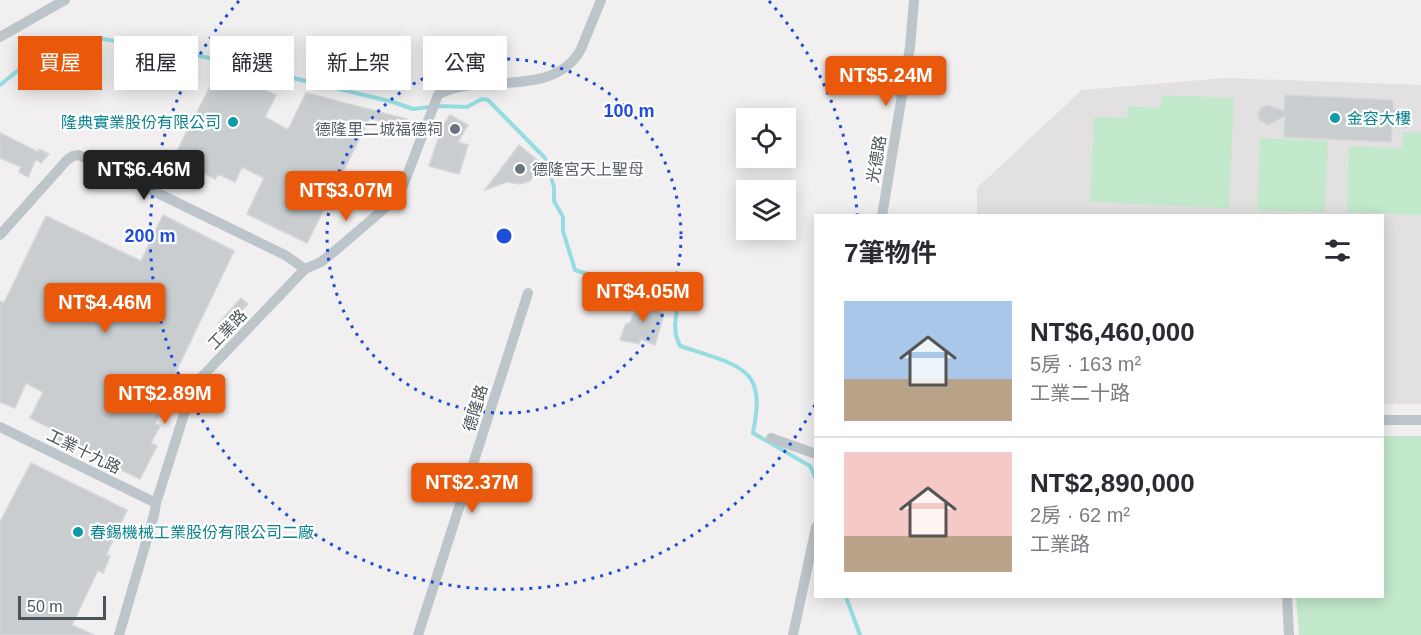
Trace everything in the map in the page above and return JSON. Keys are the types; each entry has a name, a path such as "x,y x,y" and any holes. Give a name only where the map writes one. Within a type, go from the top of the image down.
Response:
{"street":[{"path":"0,37 65,0"},
{"name":"工業路","path":"119,635 156,503 193,386 305,269 321,262 399,196 435,102 444,91 470,85 528,81 556,74 565,69 581,50 601,0"},
{"name":"光德路","path":"882,214 910,48 914,0"},
{"path":"0,235 67,160 79,155 285,255 305,269"},
{"name":"德隆路","path":"418,635 528,293"},
{"path":"1384,420 1421,420"},
{"name":"工業十九路","path":"0,427 156,503"},
{"path":"771,438 814,453"},
{"path":"793,635 814,536"},
{"path":"1287,598 1289,635"}],"shaded area":[{"path":"1226,78 1421,85 1421,404 1384,404 1384,214 977,214 977,188 1082,90"}],"green space":[{"path":"1162,95 1234,98 1229,208 1090,202 1094,117 1127,118 1128,106 1161,108"},
{"path":"1403,132 1421,132 1421,215 1347,212 1349,146 1402,148"},
{"path":"1260,138 1328,141 1325,212 1257,210"},
{"path":"1384,436 1421,436 1421,635 1299,635 1296,598 1384,598"}],"building":[{"path":"210,87 210,90 265,90 276,95 265,117 288,130 306,93 407,119 405,128 370,118 371,116 307,243 247,214 264,178 242,167 235,182 218,174 215,179 192,167 195,163 176,153"},
{"name":"金容大樓","path":"1285,95 1393,100 1393,109 1407,111 1411,115 1412,122 1406,128 1392,127 1391,142 1284,137 1285,116 1268,125 1260,120 1258,114 1261,108 1267,105 1284,111"},
{"path":"450,115 468,125 458,142 468,145 459,174 429,166 442,127"},
{"path":"0,133 38,152 39,149 49,154 41,163 36,159 28,177 19,172 21,167 0,158"},
{"name":"德隆宮天上聖母","path":"519,145 542,164 530,181 520,184 507,182 485,190"},
{"path":"163,215 234,251 170,384 174,386 155,424 160,426 151,443 157,446 140,479 57,439 60,433 30,418 43,392 26,383 15,408 0,402 0,301 4,303 46,216 141,261"},
{"path":"637,296 655,303 653,308 664,314 655,345 641,339 639,344 620,340 636,308 634,304"},
{"path":"241,298 248,304 224,328 219,323"},
{"path":"31,463 127,510 106,555 110,556 103,573 98,570 72,625 94,635 0,635 0,522"}],"waterway":[{"path":"0,85 43,50 60,41 98,38 210,58 393,102 413,109 438,106 467,107 482,99 488,100 545,158 554,187 554,201 563,217 563,231 575,270 609,281 671,292 678,301 675,325 680,346 730,363 747,374 752,381 757,400 753,433 810,466 814,475"},
{"path":"846,598 860,635"}],"place":[{"name":"金容大樓","path":"1335,118"},
{"name":"隆典實業股份有限公司","path":"233,122"},
{"name":"德隆里二城福德祠","path":"455,129"},
{"name":"德隆宮天上聖母","path":"520,169"},
{"name":"春錫機械工業股份有限公司二廠","path":"78,532"}]}
